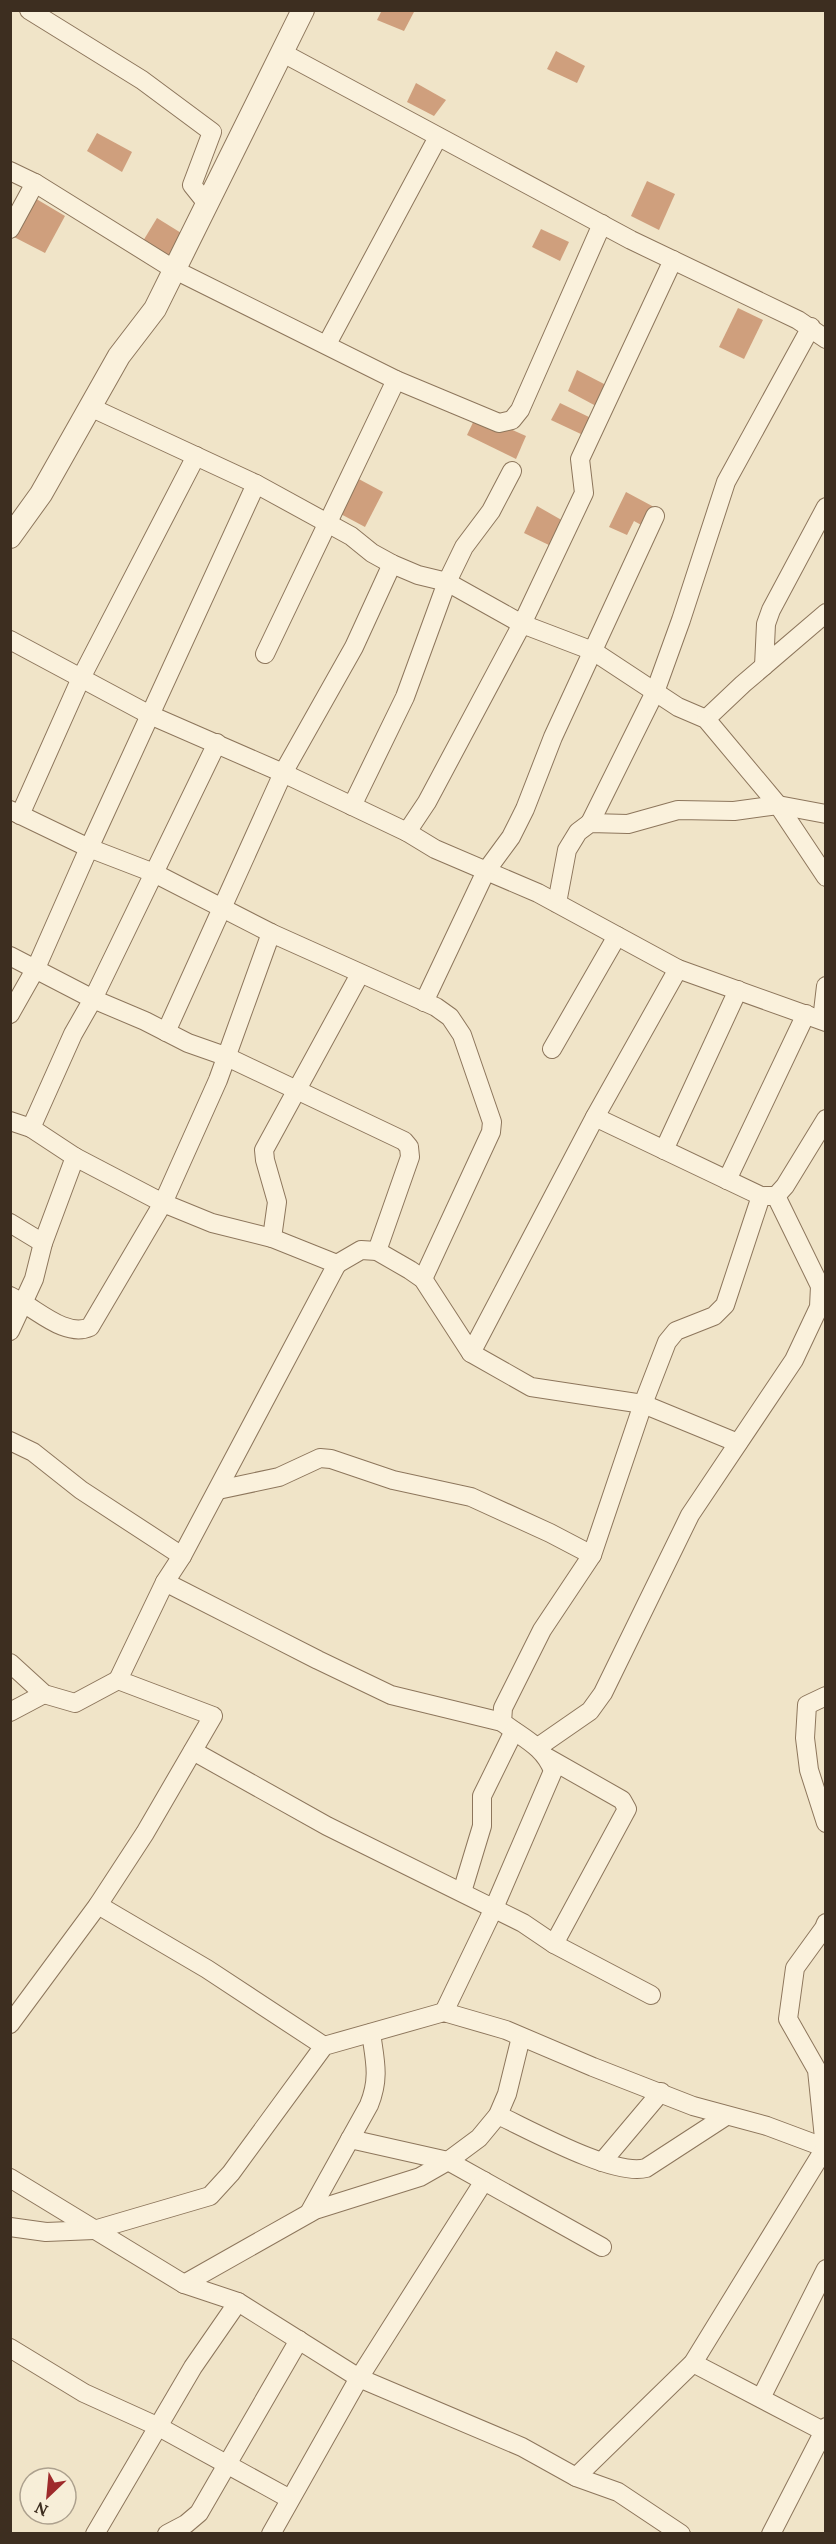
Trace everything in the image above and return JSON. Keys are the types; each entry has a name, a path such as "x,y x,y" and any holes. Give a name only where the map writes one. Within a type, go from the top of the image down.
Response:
{"street":[{"path":"29,10 142,80 212,132 192,185 208,205"},
{"path":"10,537 40,494 119,356 155,309 303,10"},
{"path":"281,52 602,224 811,327 825,339"},
{"path":"327,344 438,137"},
{"path":"10,171 35,183 175,270 396,380 499,423 512,420 520,410 602,224"},
{"path":"10,229 35,183"},
{"path":"407,832 428,802 522,624 584,493 580,459 673,260"},
{"path":"557,903 567,850 578,832 590,823 655,692 726,482 811,327"},
{"path":"265,654 396,380"},
{"path":"90,407 256,484 326,523 392,564 418,575 447,582 522,624 593,651 678,707 706,719 778,805 825,876"},
{"path":"196,456 81,678 15,812 89,848 154,873 272,933 436,1007 457,1026 492,1122 490,1132 423,1279"},
{"path":"352,806 405,697 447,582 464,548 491,511 512,471"},
{"path":"10,1014 36,968 256,484"},
{"path":"764,666 766,624 771,610 825,507"},
{"path":"424,1002 486,871 511,837 553,737 655,516"},
{"path":"166,1032 224,908 283,773 354,647 392,564"},
{"path":"706,719 825,613"},
{"path":"10,640 150,715 283,773 407,832 435,849 557,903 678,969 818,1019"},
{"path":"31,1128 73,1034 93,999 217,743"},
{"path":"590,823 628,824 678,810 734,812 778,805 825,814"},
{"path":"17,1299 65,1328 82,1330 90,1327 163,1203 218,1080 272,933"},
{"path":"552,1049 617,936"},
{"path":"10,956 93,999 188,1043 225,1056 404,1141 409,1148 410,1156 376,1251"},
{"path":"471,1353 595,1117 678,969"},
{"path":"272,1238 277,1202 264,1160 264,1150 360,974"},
{"path":"727,1180 818,1019 825,986"},
{"path":"664,1150 738,990"},
{"path":"543,1752 590,1711 603,1693 690,1515 794,1360 819,1306 820,1286 769,1196 727,1180 595,1117"},
{"path":"462,1892 482,1826 482,1796 508,1727 503,1708 542,1630 592,1555 643,1404 667,1342 676,1331 714,1316 725,1305 769,1196 786,1186 825,1119"},
{"path":"10,1121 31,1128 75,1157 163,1203 213,1223 272,1238 337,1264"},
{"path":"10,1331 17,1299 34,1279 43,1243 75,1157"},
{"path":"10,1223 43,1243"},
{"path":"10,1663 44,1694 75,1703 118,1680 165,1582 218,1490 337,1264 361,1250 376,1251 423,1279 471,1353 531,1387 643,1404 738,1443"},
{"path":"10,1441 33,1452 81,1491 182,1556"},
{"path":"218,1490 279,1477 320,1458 331,1459 393,1480 471,1497 592,1555"},
{"path":"165,1582 391,1695 508,1727 543,1752 622,1800 627,1809 554,1944"},
{"path":"10,2024 98,1905 145,1833 213,1716 118,1680"},
{"path":"10,1712 44,1694"},
{"path":"825,1696 807,1705 805,1738 818,1780 825,1823"},
{"path":"193,1751 327,1826 523,1923 554,1944 651,1995"},
{"path":"444,2012 494,1908 553,1771 543,1752"},
{"path":"98,1905 207,1969 324,2046"},
{"path":"576,2477 693,2363 825,2148 817,2070 788,2019 795,1968 824,1928 825,1923"},
{"path":"10,2227 46,2232 94,2230 210,2196 231,2173 324,2046 444,2012 506,2030 726,2116 767,2126 825,2148"},
{"path":"309,2213 375,2092 377,2075 371,2033"},
{"path":"184,2284 328,2204 420,2177 448,2161 479,2138 498,2115 507,2094 521,2037"},
{"path":"603,2162 662,2092"},
{"path":"498,2115 603,2162 637,2171 646,2168 726,2116"},
{"path":"350,2139 448,2161 602,2247"},
{"path":"10,2178 184,2284 238,2302 359,2378 522,2447 576,2477 618,2492 672,2532"},
{"path":"271,2534 359,2378 484,2181"},
{"path":"761,2398 825,2269"},
{"path":"95,2534 193,2367 238,2302"},
{"path":"167,2534 186,2524 199,2513 299,2340"},
{"path":"10,2348 84,2393 159,2427 226,2466 290,2499"},
{"path":"693,2363 824,2429 771,2534"}],"building":[{"path":"382,10 415,10 404,31 377,20"},
{"path":"556,51 585,66 577,83 547,69"},
{"path":"416,83 446,100 434,116 407,102"},
{"path":"97,133 132,152 122,172 87,151"},
{"path":"647,181 675,194 659,230 631,216"},
{"path":"33,197 65,216 45,253 14,237"},
{"path":"157,218 186,236 171,264 140,246"},
{"path":"541,229 569,242 560,261 532,247"},
{"path":"738,308 763,320 744,359 719,347"},
{"path":"577,370 606,385 596,406 568,391"},
{"path":"560,403 591,418 583,435 551,420"},
{"path":"477,414 526,436 516,459 467,435"},
{"path":"355,477 383,492 365,527 337,512"},
{"path":"626,492 654,507 643,526 634,521 627,535 609,527"},
{"path":"537,506 565,522 553,547 524,533"}]}
